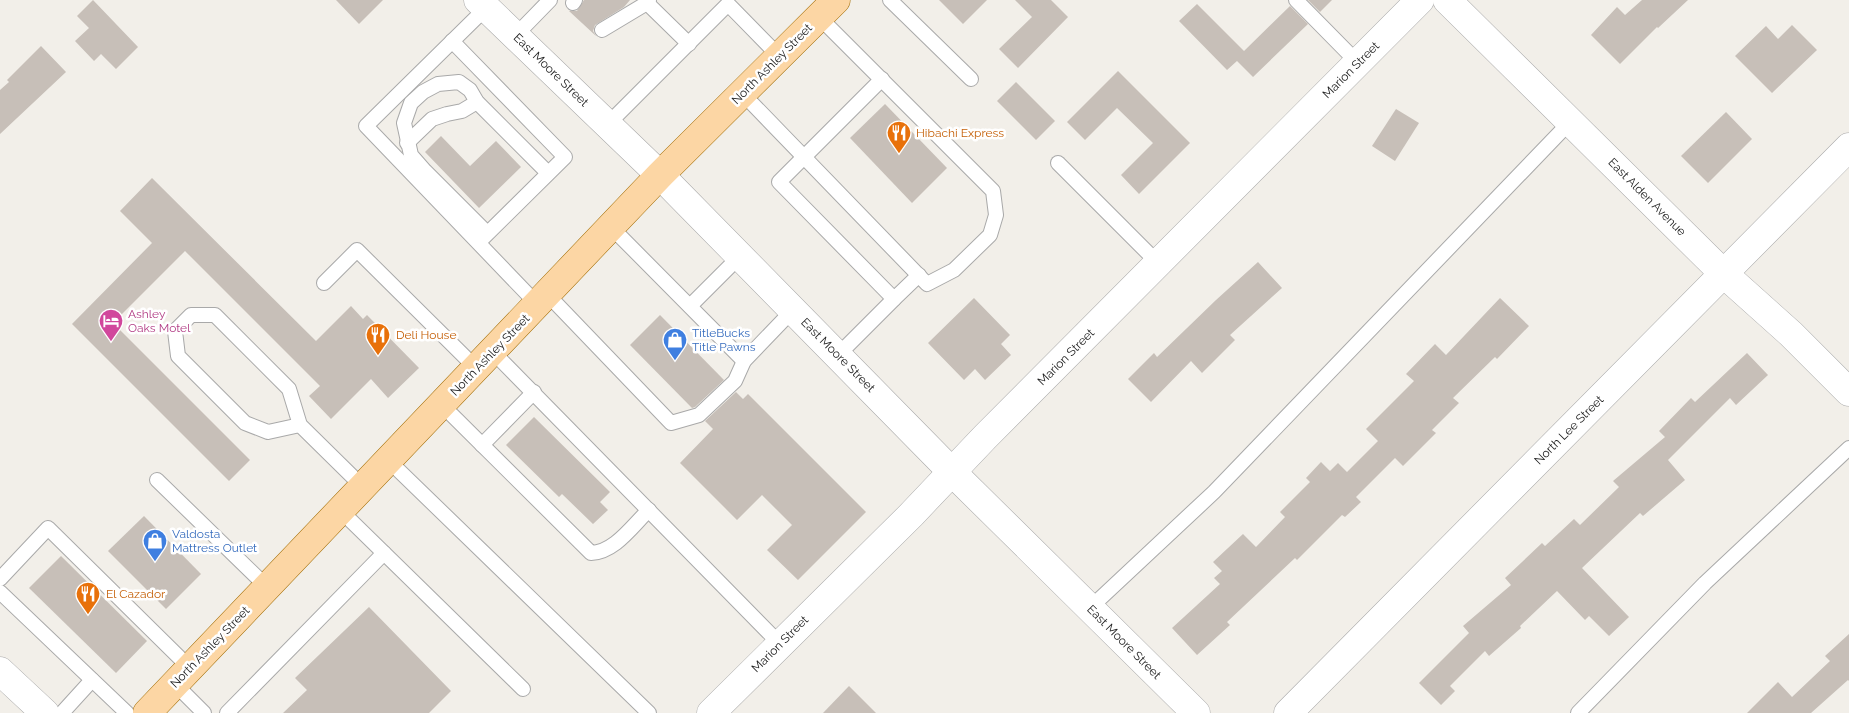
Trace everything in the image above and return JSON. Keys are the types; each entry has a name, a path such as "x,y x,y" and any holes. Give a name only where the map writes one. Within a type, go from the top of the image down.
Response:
{"main road":[{"name":"North Ashley Street","path":"147,713 543,300 660,175 828,8"}],"street":[{"name":"Marion Street","path":"711,713 911,515 1420,0"},
{"name":"East Alden Avenue","path":"1447,0 1724,274 1791,334 1849,392"},
{"name":"East Moore Street","path":"482,4 660,175 952,472 1196,713"},
{"name":"North Lee Street","path":"1288,713 1849,147"},
{"path":"0,671 44,713"}],"lane":[{"path":"515,36 550,0"},
{"path":"890,0 971,79"},
{"path":"1296,0 1358,63"},
{"path":"626,5 648,1"},
{"path":"612,19 648,1"},
{"path":"602,30 648,1"},
{"path":"648,1 689,44"},
{"path":"482,4 452,41 366,126 671,423 699,415 735,381 744,361 793,310"},
{"path":"608,124 728,4 779,56"},
{"path":"742,94 927,284 954,270 990,234 996,215 993,191 882,79 828,8"},
{"path":"452,41 565,157 482,238"},
{"path":"882,79 779,182 894,299"},
{"path":"482,238 411,155 404,123 411,102 423,92 438,84 459,82 470,90 477,102 548,173"},
{"path":"408,143 432,119 462,112 477,102"},
{"path":"1090,608 1214,492 1570,121"},
{"path":"1058,163 1158,263"},
{"path":"612,227 744,361"},
{"path":"324,283 357,250 485,360 534,392 780,644"},
{"path":"690,306 740,256"},
{"path":"838,355 919,275"},
{"path":"300,425 268,432 245,423 178,356 175,331 191,315 215,315 289,389 300,425 363,486"},
{"path":"482,445 534,392"},
{"path":"442,405 591,553 600,553 609,548 649,510"},
{"path":"1578,713 1705,583 1849,448"},
{"path":"388,460 649,713"},
{"path":"157,480 267,587"},
{"path":"340,510 523,689"},
{"path":"0,579 48,528 183,676 204,713"},
{"path":"227,713 384,553"},
{"path":"0,592 127,713"},
{"path":"62,713 92,680"}],"building":[{"path":"93,0 138,47 116,69 101,54 94,61 75,41 89,28 77,16"},
{"path":"336,0 383,0 359,24"},
{"path":"584,0 630,0 624,7 595,25 593,31 596,36 569,11 577,11"},
{"path":"939,0 987,0 963,24"},
{"path":"1015,0 1051,0 1068,17 1018,68 999,49 1032,17"},
{"path":"1308,0 1332,0 1320,12"},
{"path":"1642,0 1688,0 1657,27 1620,64 1591,35 1617,7 1625,15"},
{"path":"1197,4 1244,51 1290,6 1308,24 1253,77 1237,61 1227,70 1179,21"},
{"path":"1792,25 1817,50 1772,93 1735,56 1766,26 1778,39"},
{"path":"41,46 66,72 0,134 0,90 9,82 7,80"},
{"path":"1118,71 1190,143 1139,194 1121,175 1153,143 1117,108 1085,140 1067,122"},
{"path":"1016,82 1055,121 1036,140 997,101"},
{"name":"Hibachi Express","path":"885,104 947,168 912,203 850,138"},
{"path":"1396,109 1419,123 1395,161 1372,146"},
{"path":"1726,112 1752,139 1708,183 1681,156"},
{"path":"441,136 470,166 496,141 521,167 479,208 425,152"},
{"name":"Ashley Oaks Motel","path":"152,178 316,341 351,306 363,319 367,315 419,368 388,398 371,379 331,419 309,396 320,386 185,251 113,323 250,460 229,481 72,324 152,243 120,211"},
{"path":"1258,262 1282,288 1230,335 1235,340 1202,373 1191,361 1151,402 1128,379 1154,353 1157,357"},
{"path":"974,298 1010,335 1001,344 1011,355 985,380 975,369 964,380 928,343"},
{"path":"1500,298 1529,326 1497,359 1495,357 1453,398 1459,403 1432,430 1436,433 1403,466 1395,458 1356,497 1361,502 1345,517 1342,515 1297,560 1295,558 1227,622 1230,625 1197,655 1172,628 1220,584 1214,578 1222,571 1213,562 1243,534 1256,547 1285,517 1280,512 1310,482 1306,478 1321,462 1330,471 1338,463 1347,472 1378,441 1366,429 1414,381 1406,374 1435,344 1446,355"},
{"name":"TitleBucks Title Pawns","path":"660,315 724,380 695,407 692,408 630,345"},
{"path":"1747,353 1768,375 1736,405 1730,398 1668,460 1685,480 1643,516 1640,513 1582,568 1629,617 1609,636 1589,616 1585,620 1557,591 1520,626 1521,628 1489,656 1485,651 1450,686 1455,691 1441,705 1419,683 1469,633 1463,626 1511,585 1505,578 1542,543 1545,546 1574,519 1580,525 1619,487 1613,481 1665,437 1659,431 1691,398 1695,402"},
{"path":"736,392 743,399 748,394 866,512 798,580 767,550 792,525 762,495 737,520 680,463 713,429 705,421"},
{"path":"534,417 610,492 600,502 608,510 593,524 562,494 559,497 506,445"},
{"name":"Valdosta Mattress Outlet","path":"144,516 201,574 166,609 108,551"},
{"name":"El Cazador","path":"61,556 147,641 116,673 29,588"},
{"path":"369,607 451,691 429,713 283,713 307,690 295,678"},
{"path":"1849,634 1849,681 1811,713 1747,713 1778,682 1792,697 1830,661 1825,656"},
{"path":"849,686 876,713 823,713"}],"place":[{"name":"Hibachi Express","path":"899,154"},
{"name":"Ashley Oaks Motel","path":"111,342"},
{"name":"Deli House","path":"378,356"},
{"name":"TitleBucks Title Pawns","path":"675,361"},
{"name":"Valdosta Mattress Outlet","path":"155,562"},
{"name":"El Cazador","path":"88,615"}]}
